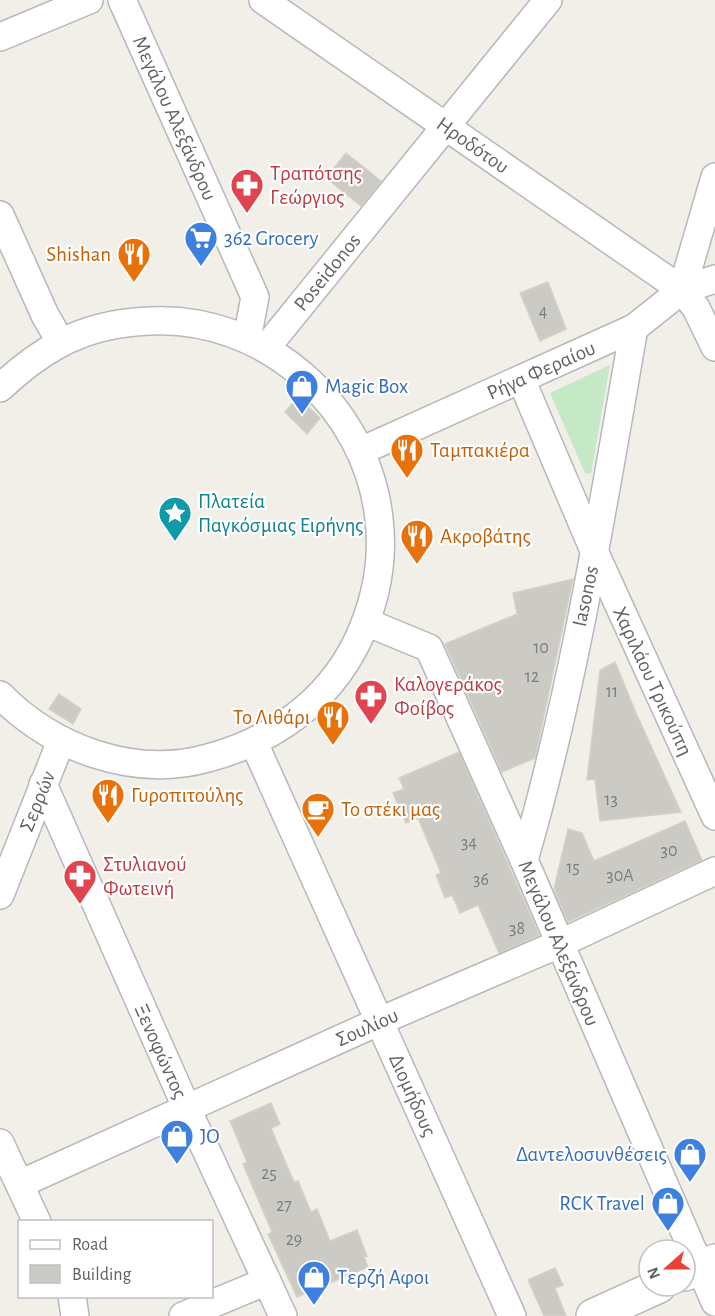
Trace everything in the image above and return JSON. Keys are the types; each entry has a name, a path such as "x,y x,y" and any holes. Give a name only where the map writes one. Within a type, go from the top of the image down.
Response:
{"main road":[{"path":"593,1316 637,1296"}],"street":[{"path":"0,37 89,0"},
{"name":"Μεγάλου Αλεξάνδρου","path":"122,0 255,297 256,343"},
{"name":"Ηροδότου","path":"263,0 682,290"},
{"name":"Poseidonos","path":"256,343 445,126 548,0"},
{"path":"714,183 682,290 696,308 715,347"},
{"path":"0,215 45,315 61,343"},
{"name":"Ρήγα Φεραίου","path":"361,451 634,328 682,290 715,279"},
{"path":"0,388 26,365 61,343 94,330 129,322 165,320 201,324 256,343 304,375 329,401 337,410 361,451 373,484 380,519 380,554 376,589 366,622 351,653 339,672 310,705 283,726 254,743 203,760 171,764 139,763 107,758 61,741 36,726 0,695"},
{"name":"Iasonos","path":"524,860 544,791 595,553 634,328"},
{"name":"Χαριλάου Τρικούπη","path":"521,379 595,553 715,816"},
{"name":"Μεγάλου Αλεξάνδρου","path":"366,622 429,648 524,860 715,1302"},
{"name":"Σερρών","path":"0,895 61,741"},
{"name":"Διομήδους","path":"254,743 512,1316"},
{"name":"Ξενοφώντος","path":"43,784 187,1109 284,1316"},
{"name":"Σουλίου","path":"20,1184 380,1021 559,944 715,871"},
{"path":"0,1143 38,1220"},
{"path":"183,1316 267,1281"},
{"path":"72,1298 75,1316"}],"green space":[{"path":"610,365 591,474 585,473 550,393"}],"building":[{"path":"346,153 381,181 361,206 326,178"},
{"path":"548,282 566,329 540,341 520,293"},
{"name":"Magic Box","path":"298,397 320,418 307,434 285,412"},
{"path":"573,579 535,758 502,772 445,644 517,614 513,593"},
{"path":"615,662 681,812 600,821 595,779 587,780 600,670"},
{"path":"59,694 81,709 73,724 49,709"},
{"path":"459,752 539,935 499,953 478,905 460,913 452,895 445,898 436,875 441,873 418,818 406,823 393,793 404,789 399,778"},
{"path":"685,821 702,860 568,922 554,889 568,829 582,833 594,861"},
{"path":"271,1103 280,1124 271,1128 294,1182 298,1181 311,1212 317,1209 330,1241 357,1230 367,1256 364,1257 368,1267 297,1297 268,1234 272,1232 243,1164 247,1162 230,1121"},
{"path":"555,1268 563,1285 555,1288 566,1316 544,1316 528,1280"}],"place":[{"name":"Τραπότσης Γεώργιος","path":"247,214"},
{"name":"362 Grocery","path":"201,267"},
{"name":"Shishan","path":"134,283"},
{"name":"Magic Box","path":"302,415"},
{"name":"Ταμπακιέρα","path":"407,479"},
{"name":"Πλατεία Παγκόσμιας Ειρήνης","path":"175,542"},
{"name":"Ακροβάτης","path":"417,565"},
{"name":"Καλογεράκος Φοίβος","path":"371,725"},
{"name":"Το Λιθάρι","path":"333,746"},
{"name":"Γυροπιτούλης","path":"108,824"},
{"name":"Το στέκι μας","path":"318,838"},
{"name":"Στυλιανού Φωτεινή","path":"80,905"},
{"name":"JO","path":"177,1165"},
{"name":"Δαντελοσυνθέσεις","path":"690,1183"},
{"name":"RCK Travel","path":"668,1232"},
{"name":"Τερζή Αφοι","path":"314,1306"}]}
